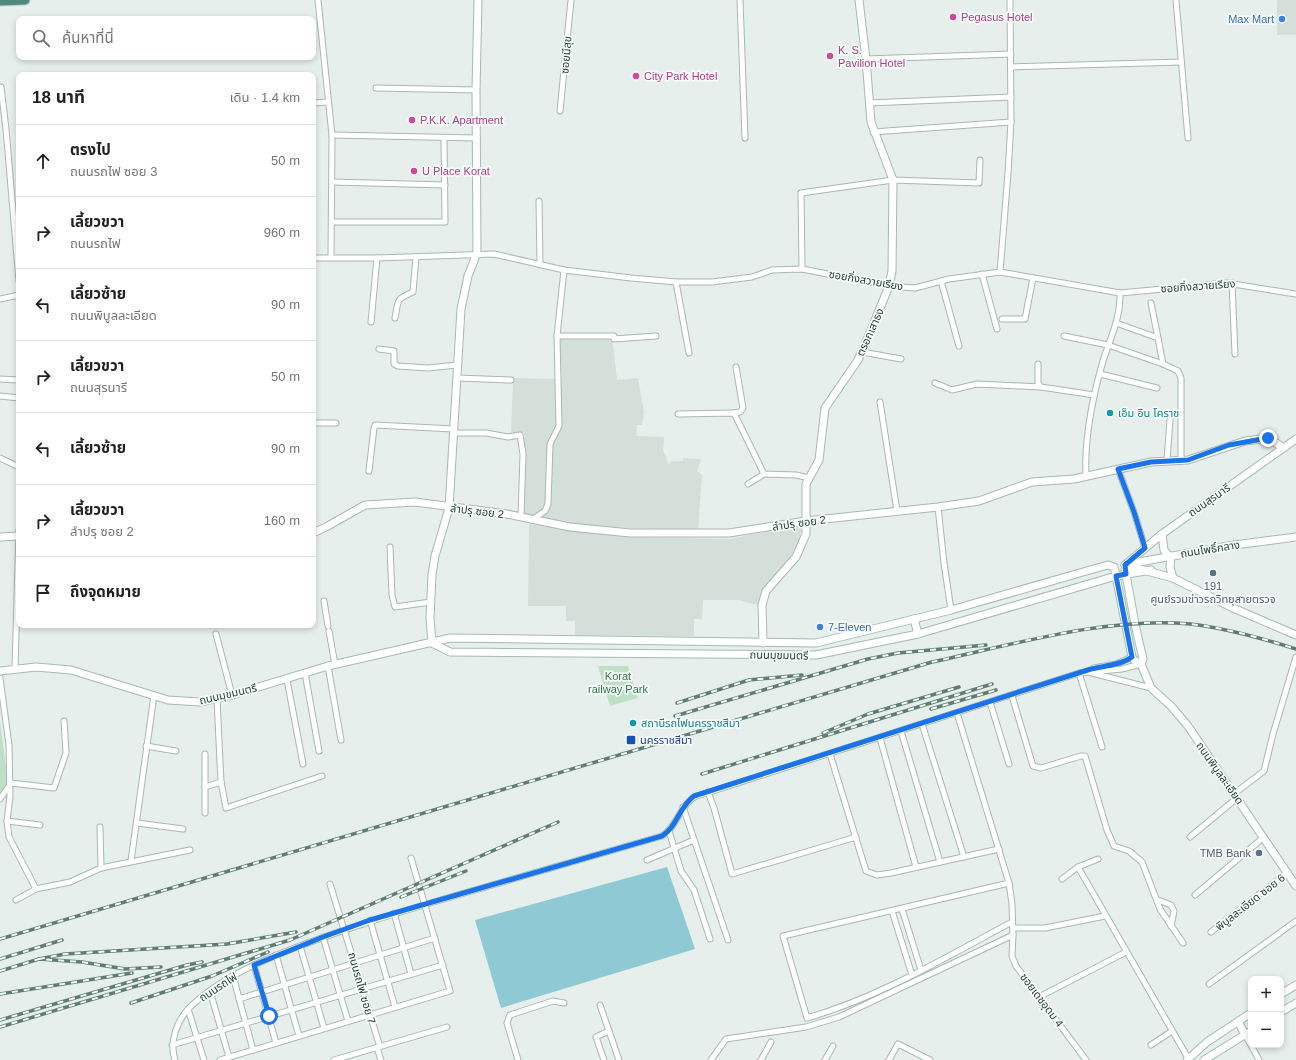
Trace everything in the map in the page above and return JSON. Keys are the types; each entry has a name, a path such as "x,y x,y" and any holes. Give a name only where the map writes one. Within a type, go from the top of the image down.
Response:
{"highway":[{"path":"0,1 26,0"}],"main road":[{"path":"432,643 432,576 435,556 449,508 457,366 464,295 477,253 476,90 478,0"},
{"name":"ตรอกเสาธง","path":"767,655 763,642 762,605 766,591 796,557 806,534 806,492 809,478 817,467 819,460 825,408 862,352 889,286 893,254 893,180 873,132 859,0"},
{"name":"ลำปรุ ซอย 2","path":"316,532 326,528 366,505 415,502 449,508 522,516 532,520 570,527 630,533 729,533 806,521 938,507 979,501 1032,482 1060,481 1086,477 1151,462 1167,460 1181,461 1245,441 1268,438 1282,447"},
{"name":"ถนนสุรนารี","path":"1125,565 1162,534 1282,447 1296,439"},
{"path":"0,537 16,534"},
{"path":"1162,534 1164,550 1170,556 1170,567 1173,578"},
{"name":"ถนนโพธิ์กลาง","path":"1114,567 1234,544 1296,537"},
{"name":"ถนนมุขมนตรี","path":"0,671 15,668 53,667 71,670 181,702 200,702 217,699 287,680 305,673 332,666 450,638 816,643 951,610 1108,565 1114,567"},
{"path":"1125,565 1151,570 1173,578 1234,608 1296,635"},
{"name":"ถนนพิบูลละเอียด","path":"1125,565 1135,624 1143,659 1141,664"},
{"path":"1114,567 1132,657"},
{"name":"ถนนมุขมนตรี","path":"432,643 450,652 816,655 918,634 1116,576 1151,570"},
{"path":"914,619 918,634"},
{"name":"ถนนพิบูลละเอียด","path":"1132,657 1135,661 1141,664 1151,688 1171,706 1188,726 1264,836 1296,886"},
{"path":"1284,992 1296,985"},
{"path":"1284,1010 1296,1003"},
{"path":"1187,1059 1207,1042 1248,1015"},
{"path":"1206,1059 1248,1033 1238,1022"}],"street":[{"path":"318,0 332,135 331,257"},
{"name":"ซอยมีสุข","path":"560,111 571,0"},
{"path":"740,0 745,138"},
{"path":"1000,272 1011,122 1010,0"},
{"path":"1176,0 1188,138"},
{"path":"866,59 1010,54"},
{"path":"1011,67 1181,62"},
{"path":"1,86 16,246"},
{"path":"376,88 476,90"},
{"path":"869,103 1011,97"},
{"path":"316,103 328,102"},
{"path":"873,132 1011,122"},
{"path":"332,135 476,138"},
{"path":"332,222 445,222 444,138"},
{"path":"802,269 801,193 893,180 980,183 980,160"},
{"path":"332,182 445,185"},
{"path":"539,201 540,265"},
{"name":"ซอยกิ่งสวายเรียง","path":"316,258 377,258 477,253 494,254 564,270 676,282 712,282 752,277 772,270 802,269 889,286 923,288 941,281 1000,272 1120,293 1232,283 1296,294"},
{"path":"395,318 401,296 413,292 416,257"},
{"path":"371,322 377,258"},
{"path":"532,520 546,511 548,504 550,444 559,426 557,336 564,270"},
{"path":"982,274 997,329"},
{"path":"1002,319 1025,319 1034,278"},
{"path":"941,281 960,346"},
{"path":"676,282 689,353"},
{"path":"1232,283 1236,354"},
{"path":"1086,477 1085,457 1087,434 1094,395 1108,345 1116,323 1120,306 1120,293"},
{"path":"0,299 16,296"},
{"path":"1151,303 1163,364"},
{"path":"1116,323 1158,338"},
{"path":"557,336 656,336"},
{"path":"1064,336 1108,345 1175,368 1181,378 1181,461"},
{"path":"379,349 394,352 394,364 398,366 423,368 457,366"},
{"path":"862,352 901,359"},
{"path":"1038,364 1038,382 1041,387"},
{"path":"678,414 740,412 743,408 736,367"},
{"path":"1100,374 1157,388"},
{"path":"457,378 511,380"},
{"path":"0,379 16,380"},
{"path":"935,383 952,390 976,384 1041,387 1094,395"},
{"path":"0,396 16,398"},
{"path":"880,402 897,511"},
{"path":"734,413 764,474"},
{"path":"1167,460 1170,420"},
{"path":"316,423 336,423"},
{"path":"369,471 375,425 486,433 508,437 520,435 523,454 522,516"},
{"path":"0,459 16,466"},
{"path":"1118,469 1134,512 1145,548"},
{"path":"748,484 764,474 796,475 809,478"},
{"path":"938,507 951,610"},
{"path":"390,547 392,595 395,607 431,602"},
{"path":"324,601 329,629 341,740"},
{"path":"15,668 16,623"},
{"path":"216,634 232,695"},
{"path":"1086,672 1116,664 1132,657"},
{"path":"1190,837 1264,771 1273,734 1296,657"},
{"path":"710,939 694,890 681,871 669,832 683,807 694,796 1012,696 1079,673 1111,670 1141,664"},
{"path":"1086,672 1151,688"},
{"path":"305,673 319,751"},
{"path":"1079,673 1102,747"},
{"path":"0,678 8,730 11,783 7,821 9,837 36,889"},
{"path":"287,680 303,764"},
{"path":"132,861 146,746 154,695"},
{"path":"1012,696 1033,766 1041,768 1081,756 1086,756 1107,830 1114,846 1129,851 1142,862 1158,900 1160,909 1183,943"},
{"path":"217,699 221,782 225,805 229,808 322,776"},
{"path":"990,702 1009,764"},
{"name":"ซอยเดชอุดม 4","path":"957,713 1009,883 1013,928 1012,956 1016,966 1086,1060"},
{"path":"11,783 54,788 66,753 64,722"},
{"path":"922,724 964,857"},
{"path":"902,731 940,862"},
{"path":"880,738 916,868"},
{"path":"146,746 176,751"},
{"path":"205,754 205,813"},
{"path":"830,754 866,870 877,875 916,868 999,849"},
{"path":"205,787 221,782"},
{"path":"0,799 11,783"},
{"path":"708,792 714,808 732,874 856,837"},
{"path":"683,807 728,940"},
{"path":"7,821 40,825"},
{"path":"137,823 183,829"},
{"path":"100,827 101,868"},
{"name":"ถนนรถไฟ","path":"172,1045 176,1031 188,1009 210,991 233,976 276,955 345,928 370,920 662,836 669,832"},
{"path":"1195,895 1264,836"},
{"path":"647,860 675,850 694,840"},
{"path":"16,900 36,889 70,882 101,868 190,850"},
{"path":"220,1060 450,991 411,858"},
{"path":"1062,879 1078,867 1098,859"},
{"path":"1078,867 1187,1059"},
{"name":"พิบูลละเอียด ซอย 6","path":"1212,932 1288,872"},
{"path":"1009,883 892,912 783,936 807,1018 837,1010 878,993 1012,922"},
{"name":"ถนนรถไฟ ซอย 7","path":"330,884 355,962 381,1060"},
{"path":"1158,900 1171,905 1174,911 1171,926"},
{"path":"902,909 921,970"},
{"path":"892,912 912,975"},
{"path":"394,913 411,974"},
{"path":"1013,928 1045,928 1105,916"},
{"path":"370,920 395,1007"},
{"path":"1209,984 1296,922"},
{"path":"711,1060 726,1038 806,1027 839,1017 1013,935"},
{"path":"323,937 348,1021"},
{"path":"239,998 435,938"},
{"path":"300,946 324,1028"},
{"path":"1039,997 1126,952"},
{"path":"276,955 299,1036"},
{"path":"254,965 276,1043"},
{"path":"175,1060 172,1045 340,994 443,965"},
{"path":"233,976 253,1050"},
{"path":"210,991 230,1057"},
{"path":"518,1060 507,1023 510,1015 553,1001 564,1003"},
{"path":"600,1005 619,1060"},
{"path":"188,1009 204,1060"},
{"path":"334,1060 354,1057 447,1027"},
{"path":"604,1060 596,1037 609,1030"},
{"path":"1151,1045 1172,1031"},
{"path":"761,1060 771,1042"},
{"path":"890,1060 898,1044 930,1060"},
{"path":"825,1060 833,1046"},
{"path":"1253,1048 1259,1060"}],"shaded area":[{"path":"1277,0 1296,0 1296,35 1277,35"},
{"path":"609,338 613,344 617,380 638,378 644,412 642,425 637,425 636,436 664,437 663,450 669,465 671,461 683,461 683,458 701,459 697,471 702,475 698,530 619,528 569,523 524,513 524,432 511,434 513,378 562,379 560,339"},
{"path":"529,524 624,537 730,539 803,524 797,548 763,591 757,605 739,600 703,600 702,619 694,619 694,636 575,635 575,621 566,621 566,606 528,606"}],"green space":[{"name":"Korat railway Park","path":"598,666 628,666 638,698 610,706"},
{"path":"0,722 8,782 0,795"}],"water":[{"path":"667,867 695,949 501,1008 475,920"}],"railway":[{"path":"0,939 932,662 1027,640 1094,628 1127,624 1190,624 1217,628 1257,637 1296,649"},
{"path":"675,716 868,659 898,653 986,645"},
{"path":"677,703 749,680 802,675"},
{"path":"702,774 992,684"},
{"path":"823,733 868,714 959,687"},
{"path":"931,709 996,690"},
{"path":"0,1027 290,940 558,822"},
{"path":"401,897 466,871"},
{"path":"39,959 65,954 227,944 296,932"},
{"path":"0,959 62,940"},
{"path":"131,1003 212,976 268,952"},
{"path":"0,971 39,959 82,962 125,969 161,967"},
{"path":"0,1020 187,965 202,962"},
{"path":"0,994 132,973"}],"place":[{"name":"Pegasus Hotel","path":"953,17"},
{"name":"Max Mart","path":"1282,19"},
{"name":"K. S. Pavilion Hotel","path":"830,56"},
{"name":"City Park Hotel","path":"636,76"},
{"name":"P.K.K. Apartment","path":"412,120"},
{"name":"U Place Korat","path":"414,171"},
{"name":"เอ็ม อิน โคราช","path":"1110,413"},
{"name":"191 ศูนย์รวมข่าวรถวิทยุสายตรวจ","path":"1213,573"},
{"name":"7-Eleven","path":"820,627"},
{"name":"สถานีรถไฟนครราชสีมา","path":"633,723"},
{"name":"นครราชสีมา","path":"631,740"},
{"name":"TMB Bank","path":"1259,853"}],"route":[{"path":"269,1016 254,965 276,955 345,928 370,920 662,836 669,832 683,807 694,796 1012,696 1079,673 1086,672 1091,669 1116,664 1130,659 1132,657 1116,576 1126,574 1125,565 1145,548 1140,529 1118,469 1151,462 1188,460 1229,445 1268,438"}]}
